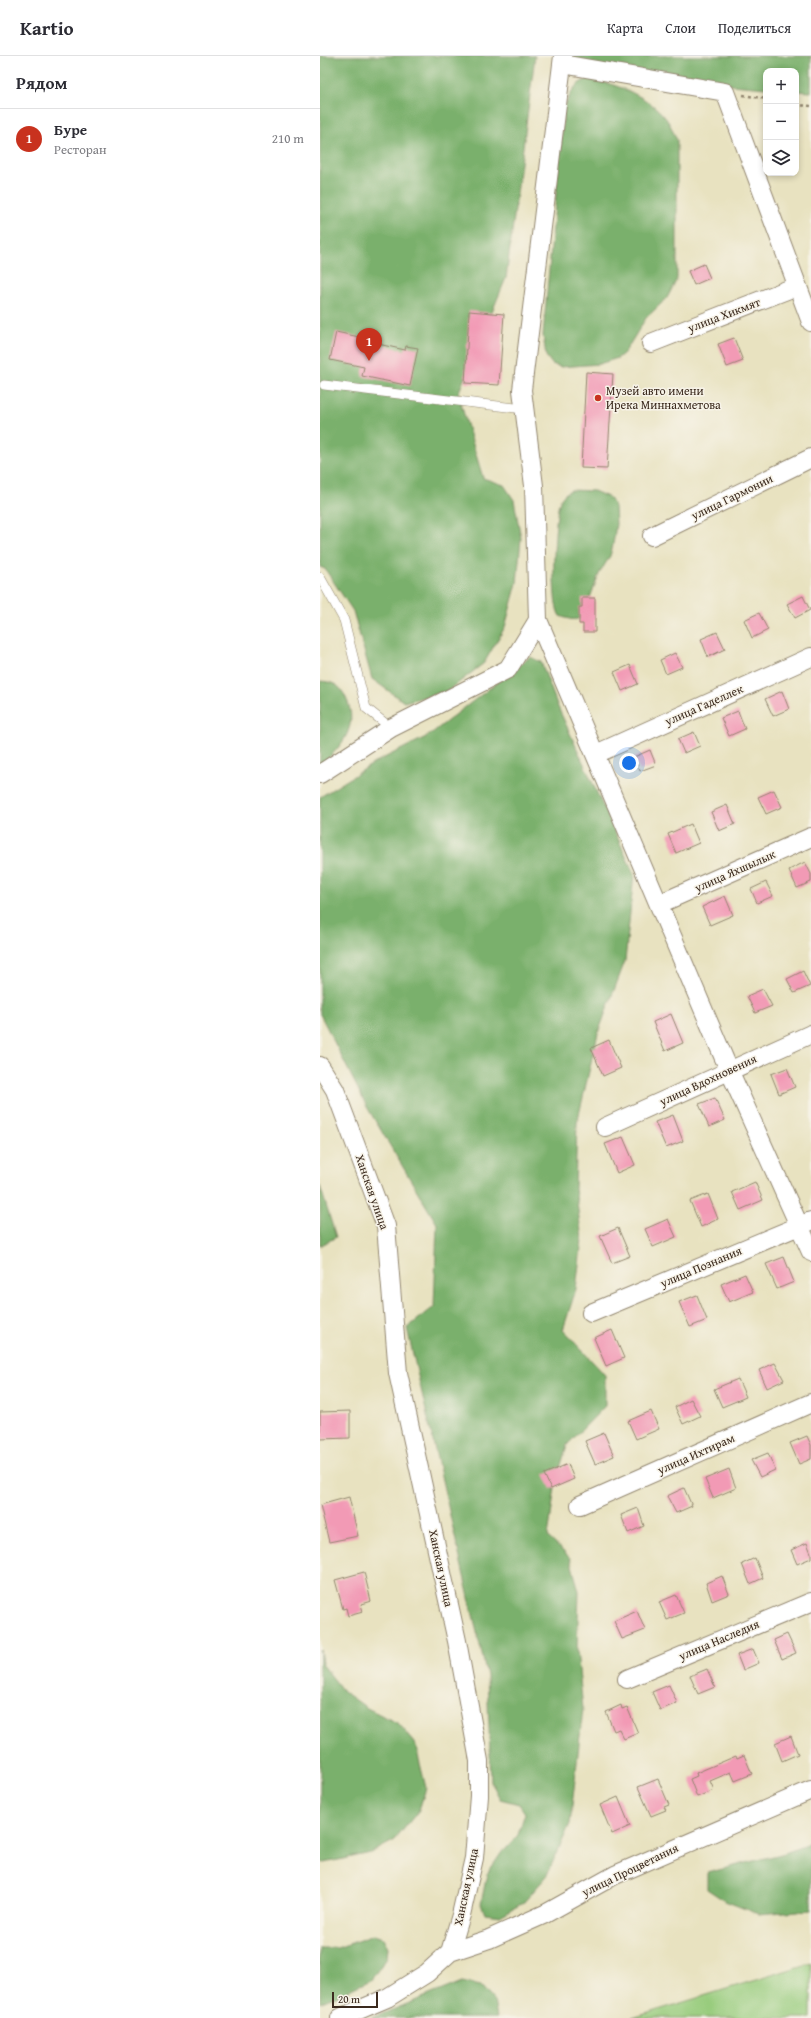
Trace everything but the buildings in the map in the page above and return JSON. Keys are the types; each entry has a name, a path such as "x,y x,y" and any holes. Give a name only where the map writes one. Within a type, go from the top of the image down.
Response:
{"street":[{"path":"811,322 725,92 563,60 522,390 534,486 538,620 729,1070 805,1224 811,1252"},
{"name":"улица Хикмят","path":"651,343 797,286"},
{"name":"улица Гармонии","path":"652,536 811,458"},
{"path":"320,774 391,728 508,669 538,620"},
{"name":"улица Гаделлек","path":"596,754 811,657"},
{"name":"улица Яхшылык","path":"659,904 811,837"},
{"name":"улица Вдохновения","path":"606,1127 811,1034"},
{"name":"Ханская улица","path":"320,1066 335,1090 386,1226 398,1373 457,1641 479,1761 479,1796 474,1858 461,1915 450,1952"},
{"name":"улица Познания","path":"591,1313 805,1224"},
{"name":"улица Ихтирам","path":"580,1505 811,1403"},
{"name":"улица Наследия","path":"627,1679 811,1602"},
{"name":"улица Процветания","path":"450,1952 488,1939 545,1914 615,1875 811,1790"},
{"path":"340,2018 387,1998 427,1973 450,1952"}],"lane":[{"path":"324,385 524,409"},
{"path":"320,577 344,620 366,708 391,728"}],"path":[{"path":"799,105 811,106"}],"green space":[{"path":"320,56 535,56 506,278 458,394 483,478 504,485 514,500 521,538 517,583 505,627 484,663 448,691 404,702 372,679 353,611 325,569 320,567"},
{"path":"571,56 811,56 811,92 799,91 799,68 763,68 763,88 569,71"},
{"path":"589,79 622,88 644,99 662,114 669,123 677,140 677,279 667,298 646,318 625,352 618,358 599,364 561,367 552,364 546,356 543,335 564,108 575,87 583,81"},
{"path":"571,490 594,491 610,498 615,507 616,524 610,556 599,574 583,616 578,619 569,619 560,616 557,608 554,579 554,543 557,513 561,499"},
{"path":"530,657 541,662 558,707 634,874 625,961 598,1033 577,1123 575,1189 582,1239 576,1289 563,1330 605,1375 605,1406 567,1445 556,1481 548,1537 570,1558 579,1591 577,1650 583,1709 570,1824 546,1877 523,1903 500,1916 485,1914 481,1904 487,1874 502,1852 518,1835 525,1813 519,1804 500,1799 491,1781 487,1676 407,1328 434,1307 437,1224 367,1107 320,1014 320,797 376,762 428,736"},
{"path":"320,681 333,683 339,687 350,708 351,718 346,736 341,744 320,766"},
{"path":"320,1186 336,1237 320,1246"},
{"path":"320,1650 322,1664 343,1691 367,1708 399,1724 415,1743 426,1788 419,1810 395,1840 371,1853 320,1864"},
{"path":"811,1843 811,1910 758,1914 725,1901 707,1889 707,1873 785,1853"},
{"path":"374,1935 383,1938 388,1947 387,1957 371,1980 320,2003 320,1948 337,1948"},
{"path":"811,1963 811,2018 632,2018"},
{"path":"462,1982 481,1986 494,2001 497,2018 372,2018"}],"place":[{"name":"Буре","path":"369,361"},
{"name":"Музей авто имени Ирека Миннахметова","path":"598,398"}]}
